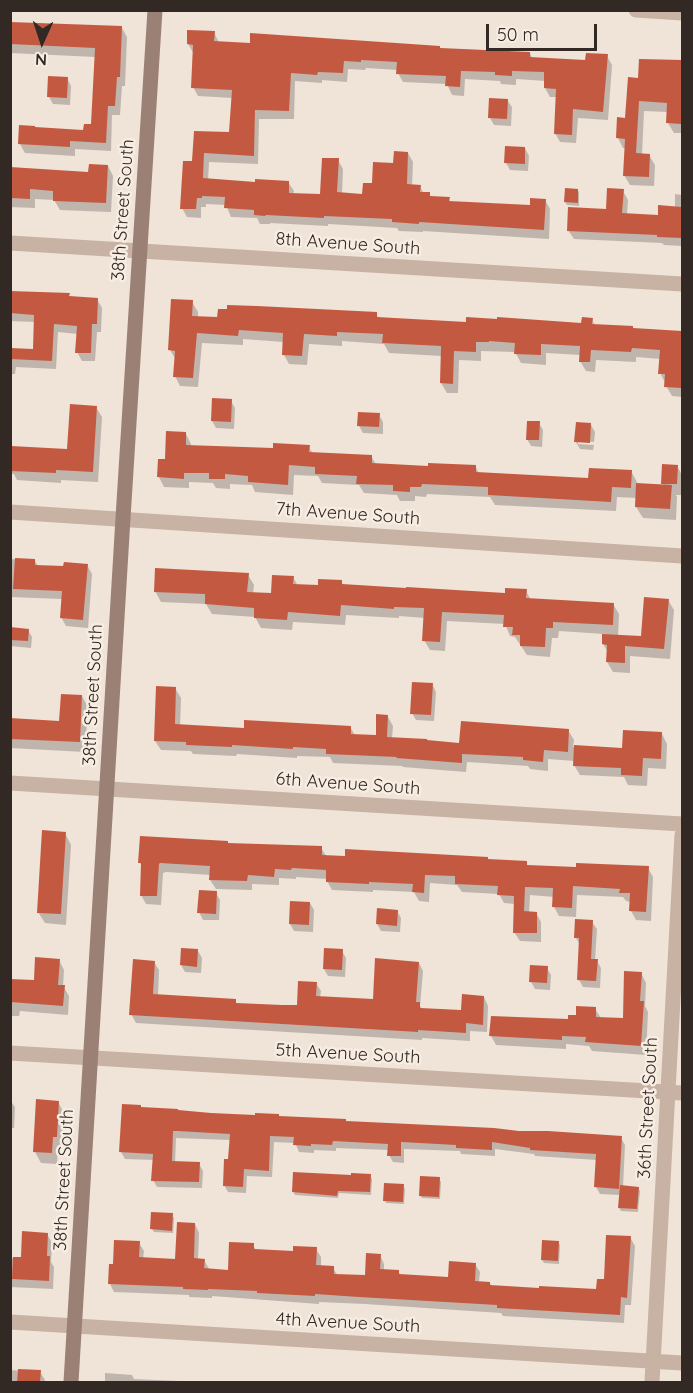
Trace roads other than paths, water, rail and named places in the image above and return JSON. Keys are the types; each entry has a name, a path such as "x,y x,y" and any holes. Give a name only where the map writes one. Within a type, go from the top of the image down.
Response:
{"main road":[{"name":"38th Street South","path":"71,1383 155,10"}],"street":[{"path":"636,10 682,13"},
{"name":"8th Avenue South","path":"10,243 682,284"},
{"name":"7th Avenue South","path":"10,512 682,556"},
{"name":"6th Avenue South","path":"10,783 682,824"},
{"name":"36th Street South","path":"652,1383 675,1092 682,835"},
{"name":"5th Avenue South","path":"10,1053 675,1092"},
{"name":"4th Avenue South","path":"10,1322 682,1363"}]}
